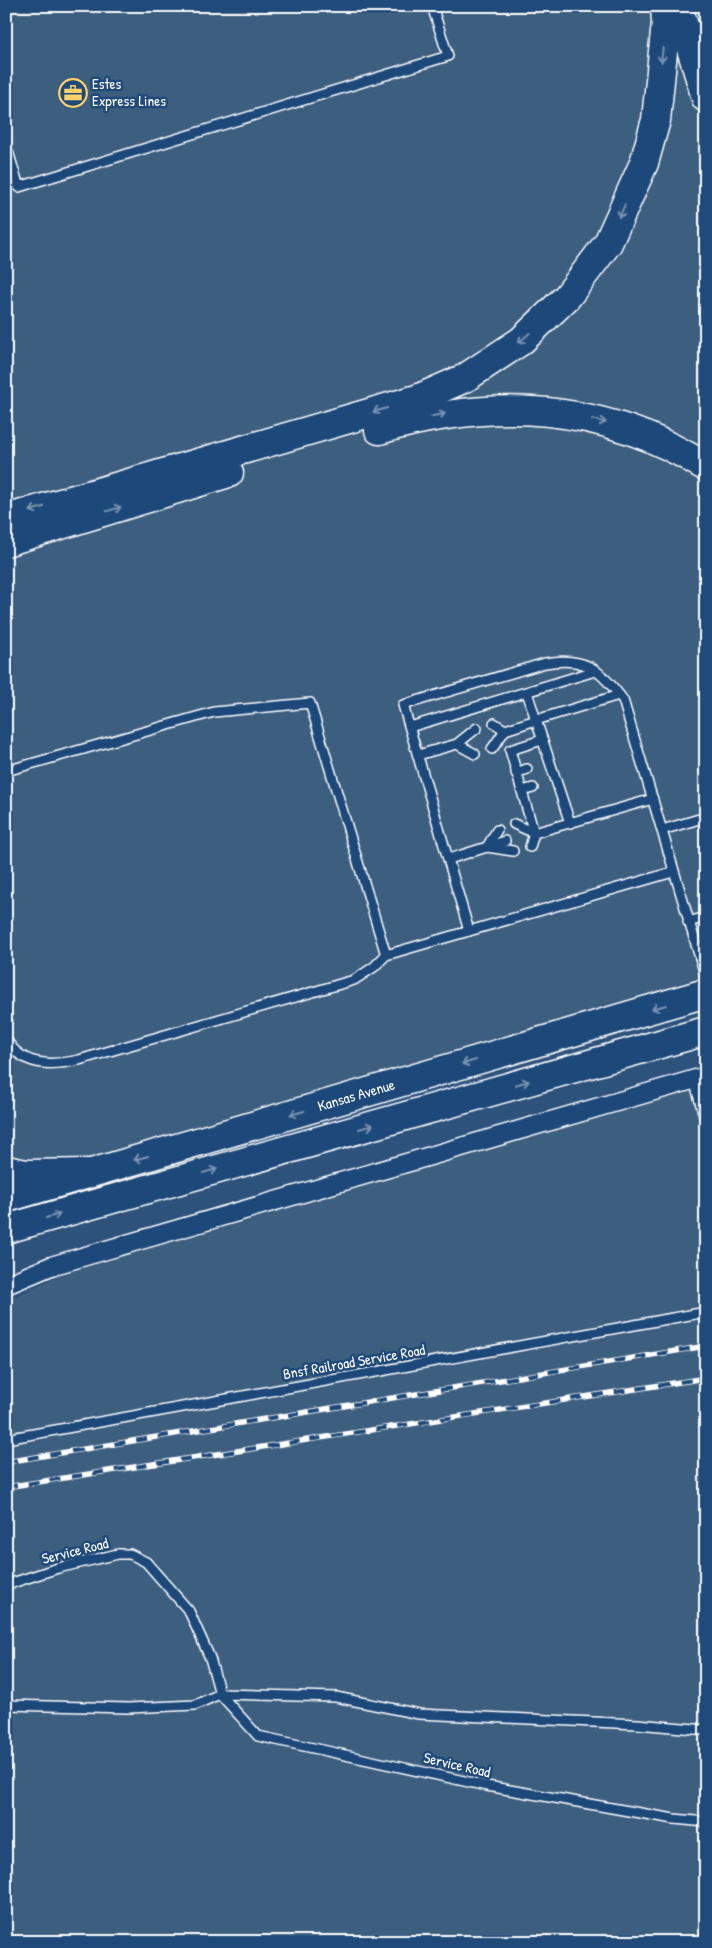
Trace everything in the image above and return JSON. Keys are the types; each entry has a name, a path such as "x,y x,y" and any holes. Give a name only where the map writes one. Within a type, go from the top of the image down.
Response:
{"main road":[{"path":"6,519 417,399 465,378 521,341 567,297 608,242 644,162 656,120 666,22 665,6"},
{"path":"678,6 706,98"},
{"path":"6,542 250,466 408,421 454,412 499,409 535,410 574,415 620,427 658,442 706,467"},
{"name":"Kansas Avenue","path":"6,1198 706,993"},
{"path":"6,1229 706,1031"},
{"path":"6,1170 26,1174 90,1173"}],"street":[{"path":"6,1285 51,1266 700,1078"}],"lane":[{"path":"6,145 19,187 448,56 432,6"},
{"path":"470,931 403,705 545,663 565,659 584,664 607,678 623,700 706,978"},
{"path":"410,727 595,671"},
{"path":"527,692 542,740 545,764 556,781 570,823"},
{"path":"493,733 619,695"},
{"path":"6,771 214,712 310,703 386,955"},
{"path":"494,723 505,730"},
{"path":"457,744 477,728"},
{"path":"492,749 505,730"},
{"path":"418,755 476,738"},
{"path":"530,847 534,833 510,750 542,740"},
{"path":"457,744 475,754"},
{"path":"516,773 528,769"},
{"path":"546,784 556,781"},
{"path":"522,791 533,788"},
{"path":"523,836 653,799"},
{"path":"662,830 706,817"},
{"path":"514,824 534,833"},
{"path":"488,847 497,830"},
{"path":"448,859 505,841"},
{"path":"488,847 513,851"},
{"path":"6,1039 12,1049 28,1061 44,1064 62,1064 354,980 374,967 386,955 673,872"},
{"path":"688,922 706,917"},
{"path":"700,1078 706,1123"},
{"name":"Bnsf Railroad Service Road","path":"6,1439 706,1312"},
{"name":"Service Road","path":"6,1585 58,1568 118,1554 130,1554 140,1557 189,1611 210,1658 220,1694 258,1736 487,1786 674,1819 706,1822"},
{"path":"6,1705 130,1708 195,1705 220,1694 336,1697 419,1714 706,1730"}],"shaded area":[{"path":"6,6 706,6 706,991 6,1194"},
{"path":"706,1085 706,1942 6,1942 6,1301 57,1276"}],"railway":[{"path":"6,1462 706,1346"},
{"path":"6,1487 706,1378"}],"place":[{"name":"Estes Express Lines","path":"73,93"}]}
